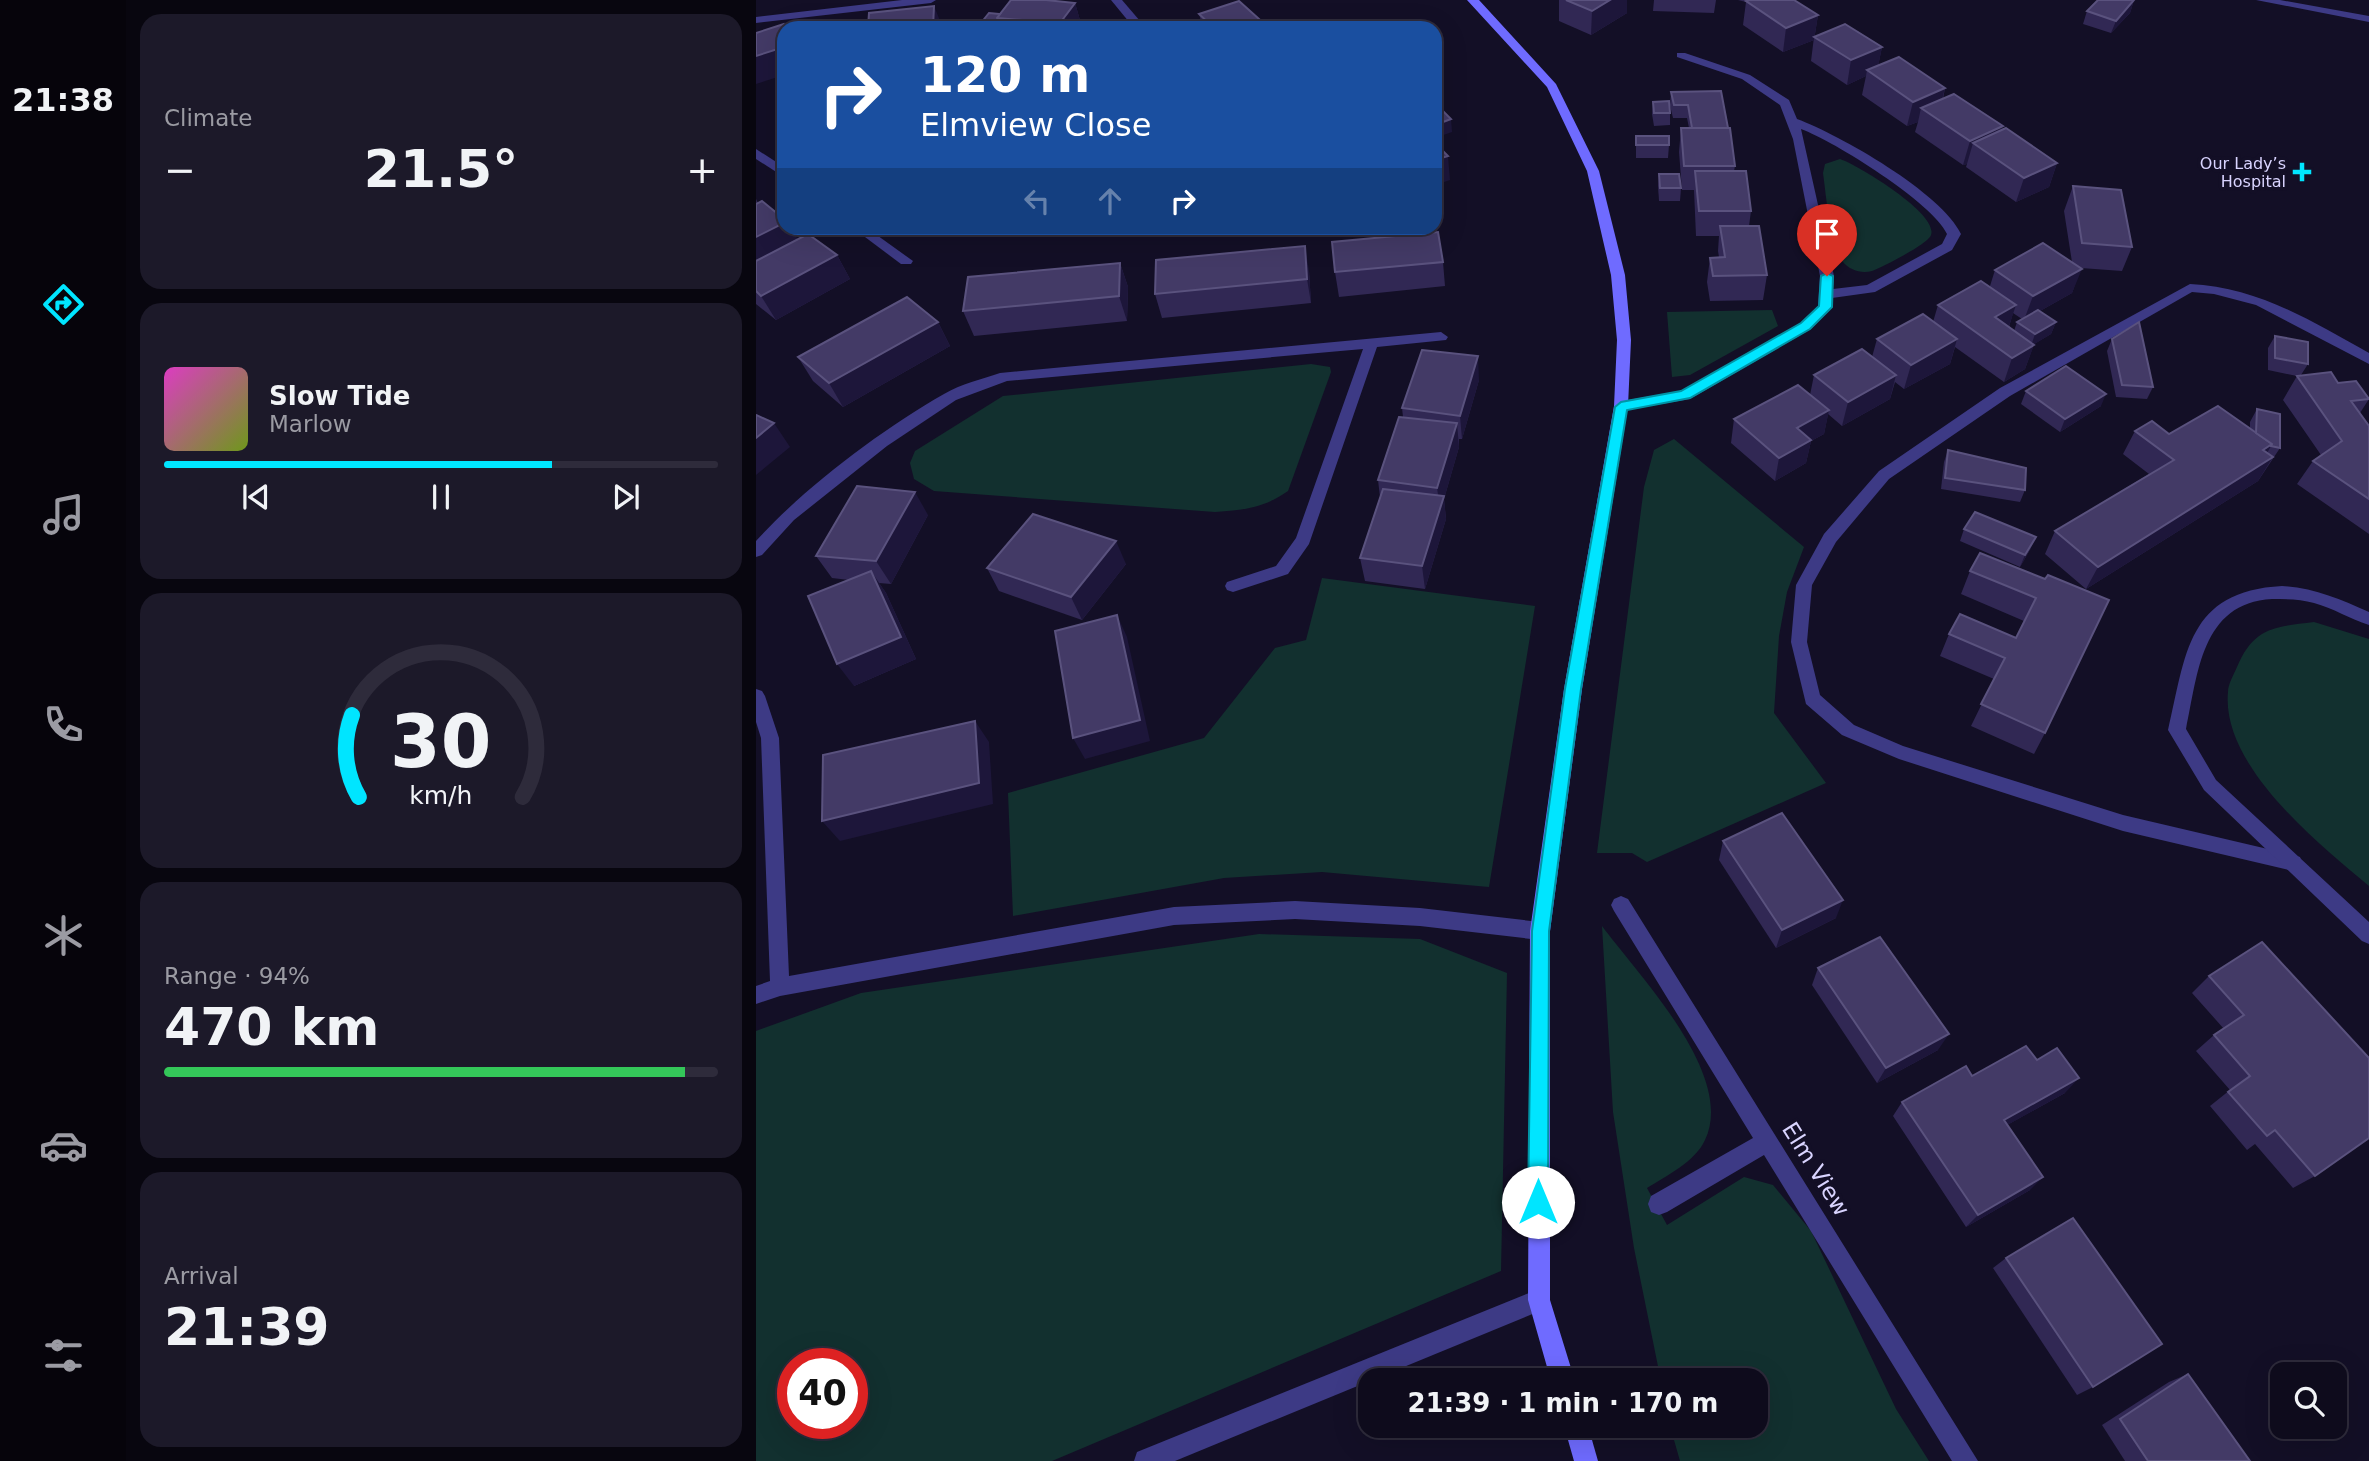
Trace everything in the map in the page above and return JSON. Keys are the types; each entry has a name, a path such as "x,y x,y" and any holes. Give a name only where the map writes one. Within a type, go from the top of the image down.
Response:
{"street":[{"path":"756,20 932,0"},
{"path":"1116,0 1134,21"},
{"path":"1472,0 1489,14 1552,86 1593,171 1618,275 1624,340 1621,407 1573,689 1540,931 1539,1300 1559,1368"},
{"path":"2261,0 2369,19"},
{"path":"1621,407 1685,395 1806,326 1825,307 1827,276 1799,139 1785,103 1746,77 1681,55"},
{"path":"1792,121 1826,134 1906,187 1948,220 1954,234 1947,247 1870,289 1826,294"},
{"path":"756,153 777,168"},
{"path":"869,235 906,261"},
{"path":"2293,863 2123,823 1899,752 1848,730 1812,699 1799,642 1804,585 1830,538 1884,475 2005,392 2190,288 2215,287 2248,295 2369,359"},
{"path":"756,551 788,516 882,442 951,396 1005,376 1441,337"},
{"path":"1233,586 1282,570 1303,540 1372,342"},
{"path":"2369,619 2310,595 2268,593 2236,599 2208,623 2192,667 2177,730 2210,785 2369,935"},
{"path":"756,696 770,738 780,987"},
{"name":"Elm View","path":"1621,905 1966,1461"},
{"path":"756,995 780,987 1174,916 1294,910 1420,917 1540,931"},
{"path":"1659,1204 1768,1141"},
{"path":"1146,1461 1539,1300"},
{"path":"1579,1438 1586,1461"}],"green space":[{"path":"1840,159 1879,180 1910,203 1930,226 1931,235 1928,239 1872,271 1860,272 1846,265 1839,255 1832,233 1823,173 1825,164"},
{"path":"1772,310 1778,326 1690,375 1672,377 1667,312"},
{"path":"1311,364 1330,367 1331,372 1288,491 1253,507 1215,512 934,491 914,479 910,463 915,451 1003,396"},
{"path":"1674,439 1804,547 1787,592 1779,636 1774,713 1826,783 1647,862 1632,853 1597,853 1644,487 1654,450"},
{"path":"1322,578 1535,606 1489,887 1322,872 1224,878 1013,916 1008,793 1204,738 1275,648 1306,640"},
{"path":"2314,622 2369,639 2369,886 2277,801 2256,775 2240,748 2230,720 2229,686 2251,644 2267,631"},
{"path":"1602,926 1679,1027 1696,1057 1707,1086 1711,1114 1705,1140 1694,1155 1679,1168 1647,1188 1667,1225 1744,1177 1773,1185 1811,1231 1896,1409 1929,1461 1680,1461 1673,1438 1768,1438 1768,1368 1658,1368 1634,1248 1613,1112"},
{"path":"1259,934 1420,939 1507,973 1501,1271 1052,1461 756,1461 756,1031 861,993"}],"building":[{"path":"1011,0 1075,3 1062,21 997,18"},
{"path":"1566,0 1610,0 1592,11"},
{"path":"1794,0 1818,15 1786,28 1746,1"},
{"path":"2098,0 2134,0 2116,21 2087,11"},
{"path":"1239,1 1261,21 1206,21 1199,14"},
{"path":"934,6 933,21 868,21 869,13"},
{"path":"989,13 1000,14 998,21 983,21"},
{"path":"1845,24 1882,47 1851,60 1814,37"},
{"path":"777,26 777,49 756,56 756,33"},
{"path":"1899,57 1945,88 1913,102 1867,70"},
{"path":"1721,91 1728,128 1692,128 1688,105 1674,105 1671,92"},
{"path":"1954,94 2003,126 1970,141 1921,108"},
{"path":"1669,101 1670,113 1654,113 1653,102"},
{"path":"1442,110 1451,119 1442,122"},
{"path":"1681,128 1730,128 1735,166 1684,166"},
{"path":"2006,128 2057,163 2024,178 1973,143"},
{"path":"1636,136 1669,136 1669,145 1636,145"},
{"path":"1695,171 1746,171 1751,211 1699,211"},
{"path":"1659,174 1679,174 1681,188 1660,188"},
{"path":"2073,186 2121,190 2132,247 2082,243"},
{"path":"762,201 777,213 777,226 756,237 756,204"},
{"path":"1720,226 1759,226 1767,275 1713,276 1710,258 1725,257"},
{"path":"806,235 837,255 761,296 756,291 756,261"},
{"path":"1406,235 1438,235 1443,262 1335,272 1332,242"},
{"path":"2043,243 2082,269 2033,296 1995,270"},
{"path":"1305,246 1307,279 1155,294 1156,260"},
{"path":"1120,263 1119,296 963,311 968,277"},
{"path":"1981,281 2016,305 1995,317 2034,345 2012,358 1938,305"},
{"path":"907,297 938,322 829,383 798,357"},
{"path":"2038,310 2056,322 2035,334 2017,322"},
{"path":"1923,314 1957,339 1911,365 1877,339"},
{"path":"2139,322 2153,387 2122,385 2112,339"},
{"path":"2275,336 2308,342 2308,364 2275,358"},
{"path":"1862,349 1896,375 1848,402 1814,375"},
{"path":"1422,350 1478,356 1460,416 1402,408"},
{"path":"2066,366 2106,394 2065,419 2026,391"},
{"path":"2331,372 2338,383 2356,381 2369,399 2351,401 2369,426 2369,499 2313,461 2342,441 2297,376"},
{"path":"1798,385 1829,410 1797,428 1811,440 1779,458 1734,419"},
{"path":"2218,406 2272,444 2263,450 2273,457 2098,567 2055,531 2174,460 2135,431 2152,421 2169,434"},
{"path":"2257,409 2280,414 2280,448 2271,446 2272,444 2256,433"},
{"path":"756,415 774,423 756,438"},
{"path":"1399,417 1457,423 1437,488 1378,480"},
{"path":"1948,450 2026,468 2025,490 1945,478"},
{"path":"857,486 915,492 876,561 816,556"},
{"path":"1383,489 1444,496 1422,566 1360,558"},
{"path":"1975,512 2036,537 2025,555 1964,529"},
{"path":"1033,514 1116,541 1071,597 987,568"},
{"path":"1980,553 2045,579 2048,575 2109,600 2045,733 1981,704 2005,658 1949,634 1960,614 2016,638 2036,598 1970,571"},
{"path":"871,571 901,637 837,664 808,596"},
{"path":"1117,615 1140,720 1073,738 1055,631"},
{"path":"975,721 979,783 822,821 823,755"},
{"path":"1782,813 1843,900 1782,930 1723,841"},
{"path":"1880,937 1949,1034 1886,1068 1818,968"},
{"path":"2262,942 2369,1058 2369,1138 2315,1176 2275,1130 2267,1136 2228,1092 2250,1076 2214,1035 2244,1015 2209,976"},
{"path":"2026,1046 2037,1060 2057,1048 2079,1078 2004,1120 2043,1177 1978,1215 1902,1102 1966,1066 1972,1076"},
{"path":"2073,1218 2162,1344 2093,1387 2006,1258"},
{"path":"2188,1374 2250,1461 2148,1461 2120,1419"}],"place":[{"name":"Our Lady’s Hospital","path":"2302,172"}],"route":[{"path":"1538,1202 1540,931 1573,689 1621,407 1685,395 1806,326 1825,307 1827,276"}]}
